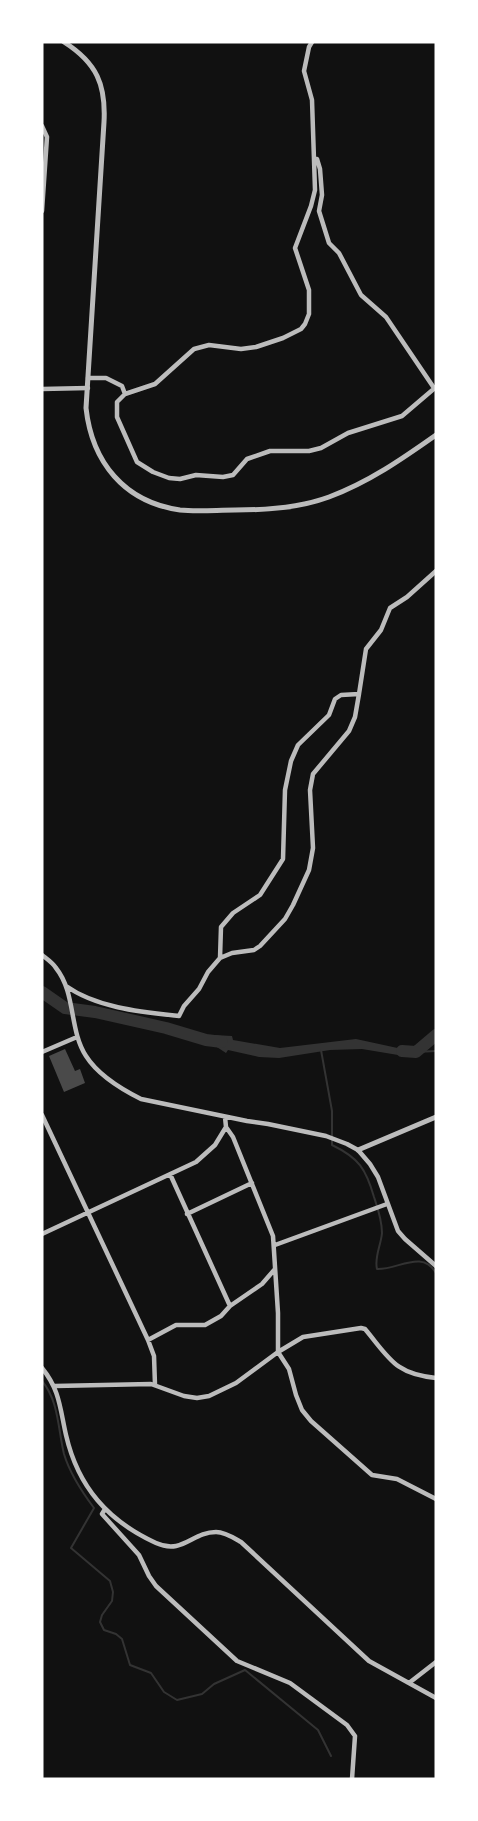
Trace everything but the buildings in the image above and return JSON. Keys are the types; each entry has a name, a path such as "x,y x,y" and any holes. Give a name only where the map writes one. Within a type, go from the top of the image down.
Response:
{"street":[{"path":"64,42 85,57 104,92 86,408 90,430 100,458 108,471 130,490 152,503 182,510 246,510 287,507 310,503 373,477 436,435"},
{"path":"312,42 304,71 312,100 315,189 295,248 309,290 309,314 301,329 256,347 241,349 210,345 194,349 155,384 125,394 117,402 117,417 137,462 153,472 180,479 196,475 223,477 233,475 247,459 270,451 309,451 321,448 348,433 402,416 435,387 386,317 361,294 339,253 329,243 319,211 322,195 320,169 315,154"},
{"path":"42,126 47,137 42,211"},
{"path":"88,378 106,378 122,386 125,394"},
{"path":"42,389 88,388"},
{"path":"66,986 98,1002 179,1016 220,958 232,953 254,950 285,919 309,870 313,848 310,790 313,774 349,731 355,717 366,649 381,630 390,608 407,597 436,571"},
{"path":"220,958 221,927 233,913 260,896 283,858 285,790 291,761 298,745 329,715 335,699 341,695 359,694"},
{"path":"42,955 56,967 66,986 77,1037 85,1056 95,1068 124,1091 141,1099 326,1136 358,1150 378,1177 398,1231 436,1266"},
{"path":"42,1052 77,1037"},
{"path":"42,1115 154,1356 155,1385"},
{"path":"225,1117 226,1127 233,1137 273,1236 278,1352 289,1369 302,1410 311,1421 372,1476 397,1479 436,1499"},
{"path":"358,1150 436,1117"},
{"path":"42,1234 205,1157 226,1127"},
{"path":"170,1174 230,1306"},
{"path":"187,1214 252,1183"},
{"path":"275,1245 387,1204"},
{"path":"147,1340 176,1325 205,1325 262,1284 275,1269"},
{"path":"55,1386 155,1385 184,1396 197,1398 208,1396 236,1383 303,1337 360,1328 365,1329 398,1368 416,1376 436,1378"},
{"path":"42,1368 55,1386 72,1456 81,1478 91,1494 105,1509 130,1529 158,1544 175,1547 217,1532 241,1542 369,1661 436,1698"},
{"path":"105,1509 102,1514 139,1554 156,1586 237,1661 290,1683 347,1725 355,1736 352,1779"},
{"path":"409,1683 436,1662"}],"shaded area":[{"path":"214,1035 232,1036 233,1040 280,1048 356,1039 416,1052 398,1055 362,1049 330,1050 279,1058 259,1057 228,1050 226,1053 206,1040"}],"waterway":[{"path":"42,992 65,1008 95,1012 222,1042"},
{"path":"402,1051 416,1052 436,1035"},
{"path":"321,1050 332,1111 332,1145 360,1165 368,1179 380,1215 382,1233 376,1260 377,1269 417,1261 424,1262 436,1273"},
{"path":"416,1052 436,1051"},
{"path":"42,1381 52,1397 64,1454 77,1482 94,1508 71,1548 110,1581 113,1592 112,1601 100,1622 104,1630 122,1639 130,1665 151,1673 164,1692 177,1700 202,1694 214,1684 245,1670 318,1730 331,1756"}]}
